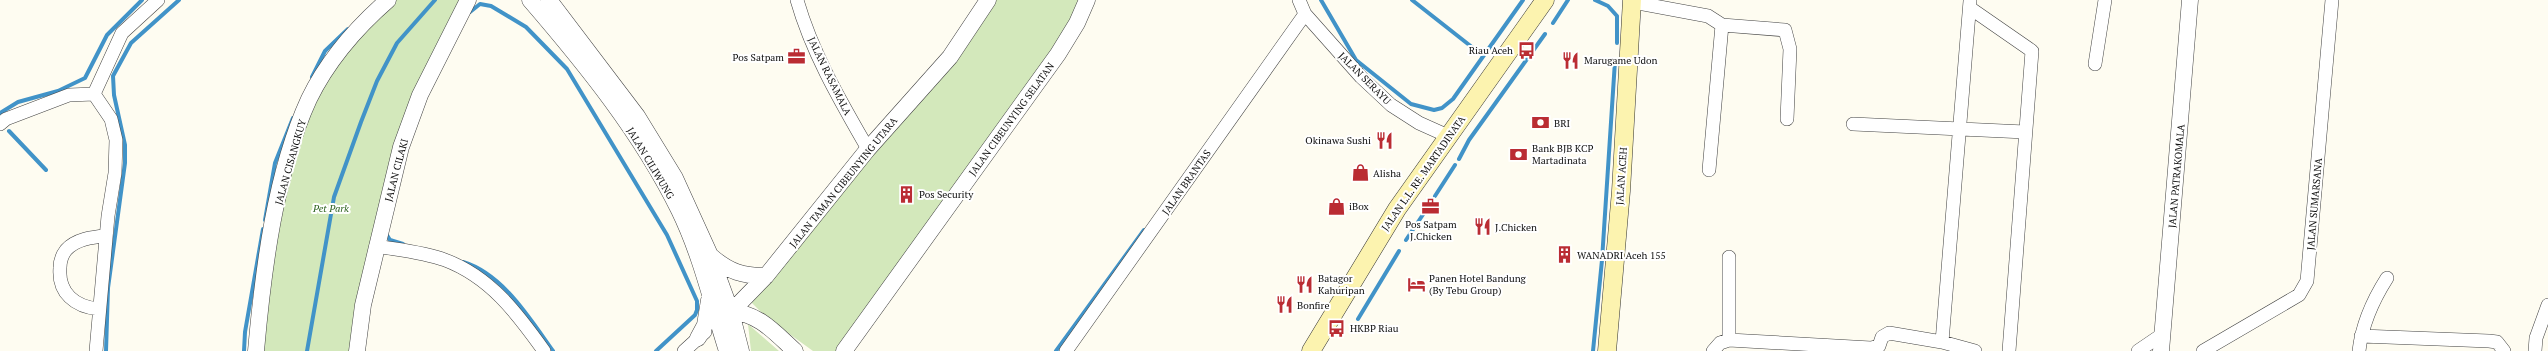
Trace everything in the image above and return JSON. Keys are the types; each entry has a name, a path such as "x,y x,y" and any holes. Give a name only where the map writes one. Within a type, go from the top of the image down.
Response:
{"main road":[{"name":"JALAN L.L. RE. MARTADINATA","path":"1311,351 1381,234 1448,136 1545,0"},
{"name":"JALAN ACEH","path":"1608,351 1632,1"}],"street":[{"path":"94,94 122,33 158,0"},
{"name":"JALAN CISANGKUY","path":"256,351 269,244 278,196 291,150 309,99 340,50 367,18 388,0"},
{"name":"JALAN CILAKI","path":"357,351 363,305 401,147 417,102 468,0"},
{"name":"JALAN CILIWUNG","path":"530,0 632,119 679,211 707,281 727,351"},
{"name":"JALAN CILIWUNG","path":"549,0 557,7 632,119 675,178 710,255 731,312 741,351"},
{"name":"JALAN RASAMALA","path":"797,0 819,59 838,97 868,149"},
{"name":"JALAN TAMAN CIBEUNYING UTARA","path":"684,351 731,312 766,276 868,149 950,57 988,0"},
{"name":"JALAN CIBEUNYING SELATAN","path":"844,351 1058,54 1077,24 1087,0"},
{"name":"JALAN SERAYU","path":"1299,0 1305,14 1361,77 1391,105 1419,123 1448,136"},
{"path":"2095,64 2105,0"},
{"name":"JALAN PATRAKOMALA","path":"2162,351 2190,0"},
{"name":"JALAN SUMARSANA","path":"2203,351 2299,295 2307,281 2332,0"},
{"path":"1632,1 1708,16 1722,25 1785,30 1790,48 1787,119"},
{"path":"1942,342 1970,4"},
{"path":"1970,4 2032,51 2009,351"},
{"name":"JALAN BRANTAS","path":"1066,351 1305,14"},
{"path":"1709,170 1722,25"},
{"path":"0,124 6,119 69,95 94,94"},
{"path":"94,94 111,119 116,140 115,173 106,236 96,351"},
{"path":"1853,124 2025,132"},
{"path":"99,309 78,304 67,296 62,286 60,261 66,250 78,242 91,237 106,236"},
{"path":"376,246 444,260 469,271 495,290 522,320 544,351"},
{"path":"710,255 728,270 749,276 766,276"},
{"path":"1728,340 1729,258"},
{"path":"2360,351 2361,336 2374,298 2387,278"},
{"path":"698,338 705,325 708,312 707,281"},
{"path":"2535,351 2536,338 2548,305"},
{"path":"731,312 746,313 756,317 795,351"},
{"path":"1713,351 1720,343 1728,340 1871,348 1879,346 1882,337 1889,333 1942,342 1974,351"},
{"path":"2138,351 2163,334"},
{"path":"2361,336 2489,341 2497,342 2504,351"}],"green space":[{"name":"Pet Park","path":"394,0 461,0 403,118 355,351 260,351 281,201 304,114 337,49"},
{"path":"992,0 1080,0 1072,21 837,351 813,351 766,317 751,302"},
{"path":"748,324 779,351 751,351"}],"waterway":[{"path":"0,113 18,102 58,91 85,78 107,35 142,0"},
{"path":"106,351 108,288 125,163 125,145 114,95 113,76 131,43 179,0"},
{"path":"307,351 334,197 361,122 377,81 397,43 435,0"},
{"path":"1321,0 1356,60 1411,104 1434,110 1442,108 1453,99 1523,0"},
{"path":"1412,0 1482,55"},
{"path":"1553,23 1568,0"},
{"path":"1595,0 1608,6 1617,16 1617,43"},
{"path":"470,12 480,4 491,6 526,27 567,69 667,235 697,301 697,310 695,315 656,351"},
{"path":"312,77 325,51 348,29"},
{"path":"1459,159 1469,140 1545,34"},
{"path":"1593,351 1602,260 1615,61"},
{"path":"265,220 275,163 293,118"},
{"path":"9,131 46,170"},
{"path":"1435,196 1455,165"},
{"path":"1406,240 1424,213"},
{"path":"244,351 245,332 263,229"},
{"path":"1056,351 1144,230"},
{"path":"385,232 390,240 403,244"},
{"path":"1358,319 1399,251"},
{"path":"463,262 491,276 503,287 525,312 553,351"}],"place":[{"name":"Riau Aceh","path":"1526,50"},
{"name":"Pos Satpam","path":"797,57"},
{"name":"Marugame Udon","path":"1571,60"},
{"name":"BRI","path":"1541,123"},
{"name":"Okinawa Sushi","path":"1384,140"},
{"name":"Bank BJB KCP Martadinata","path":"1519,154"},
{"name":"Alisha","path":"1360,173"},
{"name":"Pos Security","path":"906,194"},
{"name":"iBox","path":"1336,206"},
{"name":"Pos Satpam J.Chicken","path":"1431,207"},
{"name":"J.Chicken","path":"1482,227"},
{"name":"WANADRI Aceh 155","path":"1564,255"},
{"name":"Batagor Kahuripan","path":"1305,284"},
{"name":"Panen Hotel Bandung (By Tebu Group)","path":"1416,284"},
{"name":"Bonfire","path":"1284,305"},
{"name":"HKBP Riau","path":"1337,328"}]}
